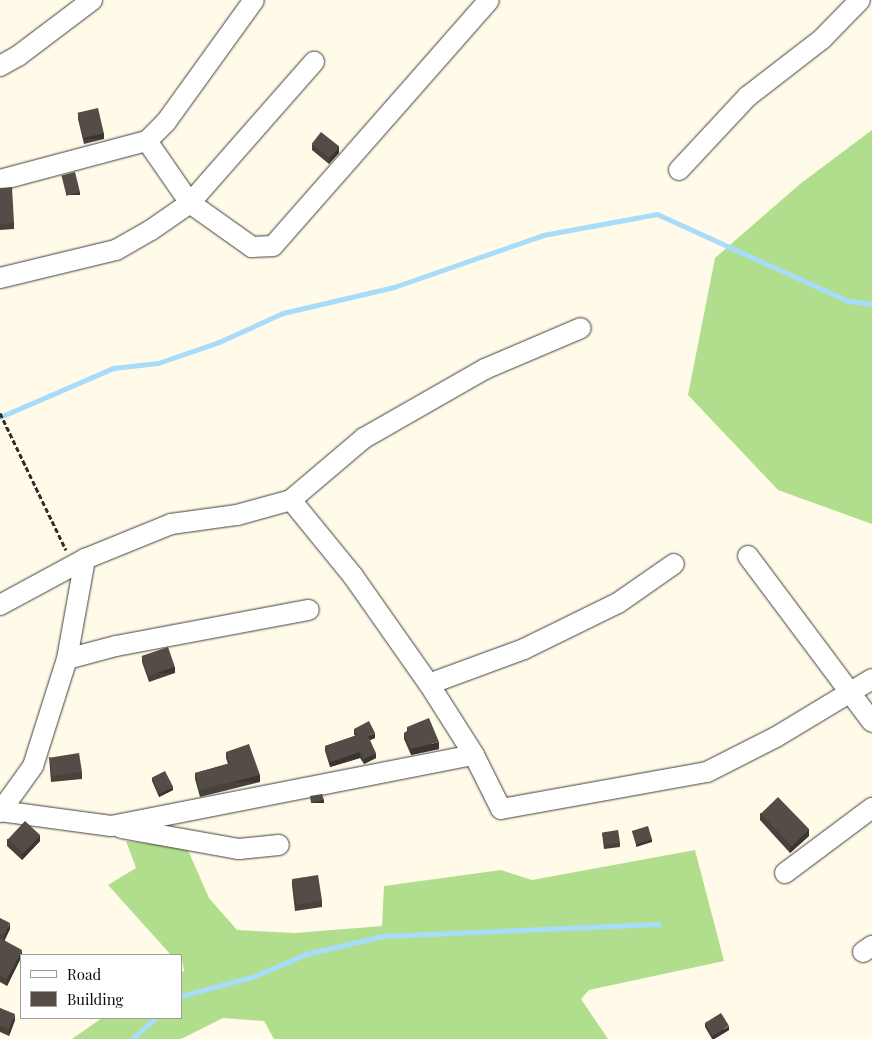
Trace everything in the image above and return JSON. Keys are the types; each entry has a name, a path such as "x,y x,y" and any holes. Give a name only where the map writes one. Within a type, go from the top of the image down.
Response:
{"street":[{"path":"0,66 18,56 92,0"},
{"path":"0,180 147,141 166,122 254,0"},
{"path":"147,141 190,202 252,247 273,246 489,0"},
{"path":"679,170 747,97 822,39 860,0"},
{"path":"0,278 116,250 190,202 314,62"},
{"path":"0,605 79,562 172,524 237,515 291,500 364,438 485,369 581,328"},
{"path":"291,500 353,576 429,684 474,755 501,809 707,772 851,694 872,678"},
{"path":"748,556 872,722"},
{"path":"79,562 67,659 34,766 0,812 111,826 239,849 280,846"},
{"path":"429,684 524,649 618,603 674,564"},
{"path":"67,659 116,646 309,610"},
{"path":"111,826 474,755"},
{"path":"785,872 872,808"}],"path":[{"path":"0,414 21,461 79,562"}],"green space":[{"path":"872,130 872,524 778,490 688,395 715,258 800,184"},
{"path":"126,841 187,848 209,898 237,930 295,933 382,926 384,886 501,870 532,880 695,850 724,961 589,990 581,999 608,1039 274,1039 264,1021 223,1018 181,1039 72,1039 101,1019 182,1019 182,972 184,971 182,954 170,954 108,885 136,868"}],"building":[{"path":"98,108 104,133 83,138 78,113"},
{"path":"321,132 339,146 330,158 312,144"},
{"path":"75,172 80,192 66,196 61,175"},
{"path":"12,187 14,223 0,224 0,188"},
{"path":"168,647 175,667 148,676 142,656"},
{"path":"429,718 439,742 411,749 404,733 409,731 407,727"},
{"path":"369,721 375,733 368,736 376,753 364,759 360,752 330,762 325,746 357,735 354,729"},
{"path":"249,744 260,775 200,790 195,773 230,763 226,752"},
{"path":"79,753 82,772 52,776 49,758"},
{"path":"165,771 173,787 160,794 152,778"},
{"path":"322,794 324,800 311,803 310,796"},
{"path":"778,797 809,829 792,846 761,814"},
{"path":"25,821 40,835 23,854 8,839"},
{"path":"648,826 652,839 636,844 632,831"},
{"path":"618,830 620,843 604,845 602,833"},
{"path":"318,875 322,901 296,905 292,879"},
{"path":"0,918 10,923 4,935 0,933"},
{"path":"0,938 22,950 7,979 0,976"},
{"path":"0,1008 15,1014 9,1029 0,1026"},
{"path":"721,1013 729,1026 713,1036 705,1023"}],"waterway":[{"path":"0,417 113,368 158,363 219,342 283,313 394,287 543,235 657,214 848,301 872,304"},
{"path":"182,996 255,976 306,954 383,936 659,924"},
{"path":"132,1039 154,1019"}]}
